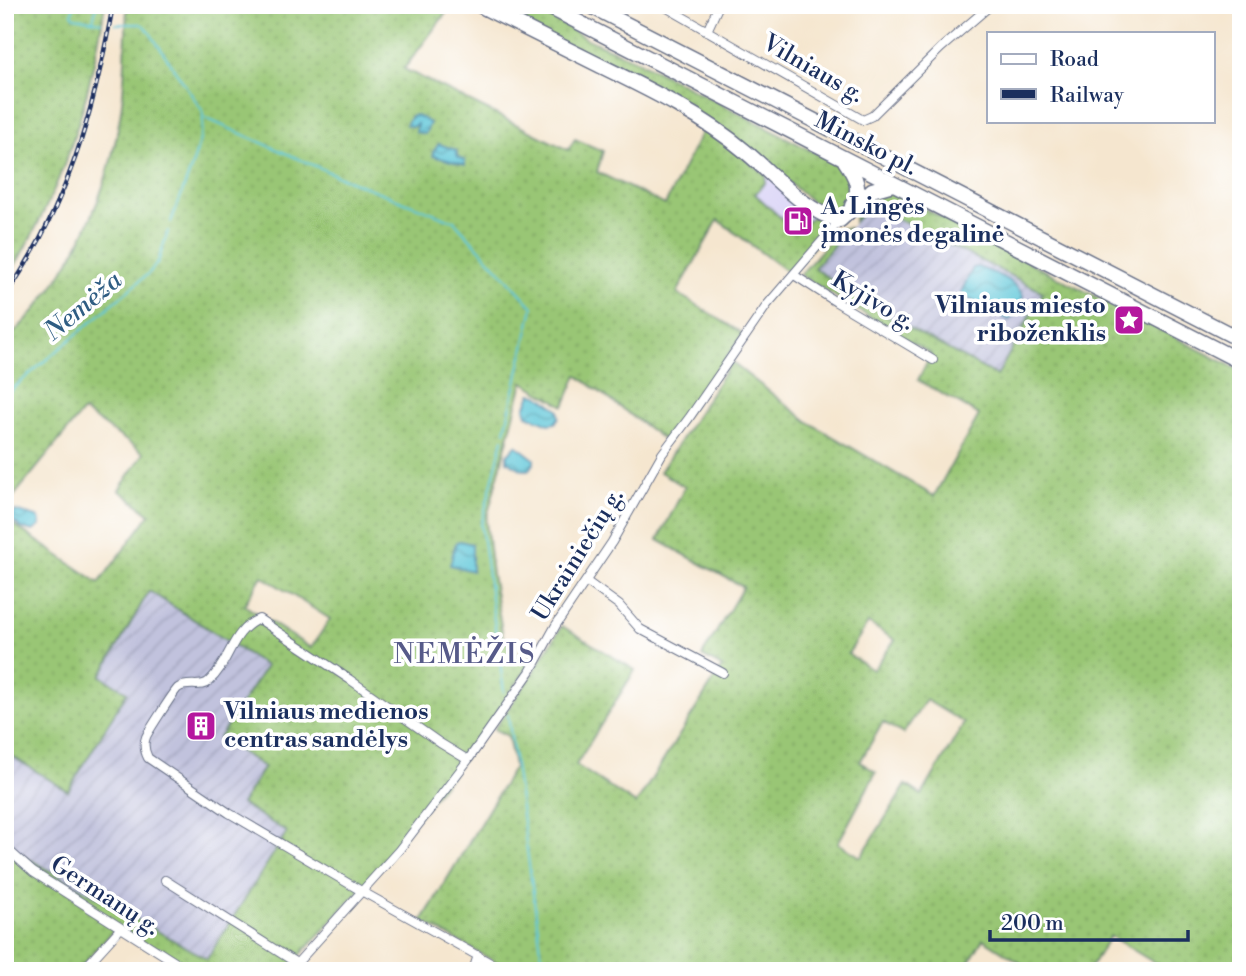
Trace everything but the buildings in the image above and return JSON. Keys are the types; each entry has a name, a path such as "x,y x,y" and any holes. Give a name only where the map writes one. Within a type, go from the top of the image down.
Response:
{"highway":[{"path":"479,5 674,103 738,145 817,213 840,220 872,190 893,184"},
{"name":"Minsko pl.","path":"545,5 1241,362"},
{"name":"Minsko pl.","path":"589,5 1241,340"},
{"path":"619,5 630,26"},
{"path":"844,158 858,183 858,193 851,207"}],"street":[{"name":"Vilniaus g.","path":"662,5 863,120 872,116 941,48 991,5"},
{"path":"707,30 719,5"},
{"name":"Ukrainiečių g.","path":"290,971 399,850 468,760 530,672 612,542 662,454 690,418 767,305 840,220"},
{"name":"Kyjivo g.","path":"794,275 933,360"},
{"path":"586,581 619,605 640,629 723,673"},
{"path":"468,760 259,619 240,632 219,670 208,683 191,683 178,688 146,737 146,755 229,813 505,971"},
{"name":"Germanų g.","path":"5,847 33,872 189,971"},
{"path":"165,880 298,964"},
{"path":"82,971 121,928"},
{"path":"473,971 478,955"}],"shaded area":[{"path":"766,175 814,215 796,232 755,194 765,183"},
{"path":"870,205 1043,292 997,376 883,314 814,268"},
{"path":"149,591 267,666 264,767 241,804 287,832 207,959 5,844 5,752 68,791 127,691 101,676"}],"green space":[{"path":"5,5 105,5 90,80 70,149 43,215 5,282"},
{"path":"127,5 452,5 404,69 568,150 575,139 603,151 597,172 665,205 704,127 766,175 765,183 755,194 796,232 814,215 822,230 822,236 790,274 718,220 677,293 743,334 667,442 577,375 564,406 523,382 486,521 503,637 529,666 459,765 364,885 286,971 196,971 115,929 77,971 5,971 5,862 13,850 207,959 287,832 241,804 264,767 219,738 266,666 149,591 101,676 127,692 68,791 5,752 5,519 99,583 150,514 119,490 144,453 83,411 5,507 5,341 27,320 63,270 79,244 103,187 121,113","holes":["262,576 330,619 311,648 244,605"]},
{"path":"489,5 530,5 587,39 634,59 843,167 855,188 845,208 823,211 742,143"},
{"path":"890,191 1241,371 1241,971 1168,971 1110,936 1088,971 1033,971 983,939 964,971 512,971 422,921 514,767 508,736 494,729 562,626 635,670 576,765 636,804 722,667 702,656 743,587 658,540 685,487 660,472 731,362 810,423 934,496 979,415 918,380 931,354 800,275 841,228 849,228 814,268 883,314 997,376 1043,292 870,205 854,222 854,216 874,192","holes":["868,623 895,640 873,670 848,654","926,700 964,723 922,795 906,785 861,857 838,843 876,772 860,762 883,722 903,734"]}],"water":[{"path":"416,115 430,123 425,134 416,132 417,124 412,127 406,125 411,116"},
{"path":"439,144 456,150 465,165 433,156"},
{"path":"978,267 1010,281 1020,290 1023,296 1019,311 1009,320 963,296 961,292 973,268"},
{"path":"531,394 538,395 558,409 559,417 555,423 549,424 527,415 525,408"},
{"path":"516,445 534,459 534,464 528,470 507,461 507,455"},
{"path":"15,511 37,517 40,526 33,531 22,528 11,519"},
{"path":"456,542 472,544 472,571 450,565"}],"waterway":[{"name":"Nemėža","path":"74,5 72,14 75,17 101,22"},
{"path":"93,20 97,5"},
{"name":"Nemėža","path":"115,24 141,24 146,27 202,110 203,120 197,149 171,222"},
{"path":"205,118 345,179 454,221 533,307 505,431"},
{"name":"Nemėža","path":"5,395 149,273 158,262 168,231"},
{"path":"503,439 481,525 504,692"},
{"path":"508,715 544,971"}],"railway":[{"path":"5,296 46,228 76,157 97,83 113,5"}],"place":[{"name":"A. Lingės įmonės degalinė","path":"798,221"},
{"name":"Vilniaus miesto riboženklis","path":"1129,320"},
{"name":"Vilniaus medienos centras sandėlys","path":"201,726"}],"district":[{"name":"NEMĖŽIS","path":"465,654"}]}
